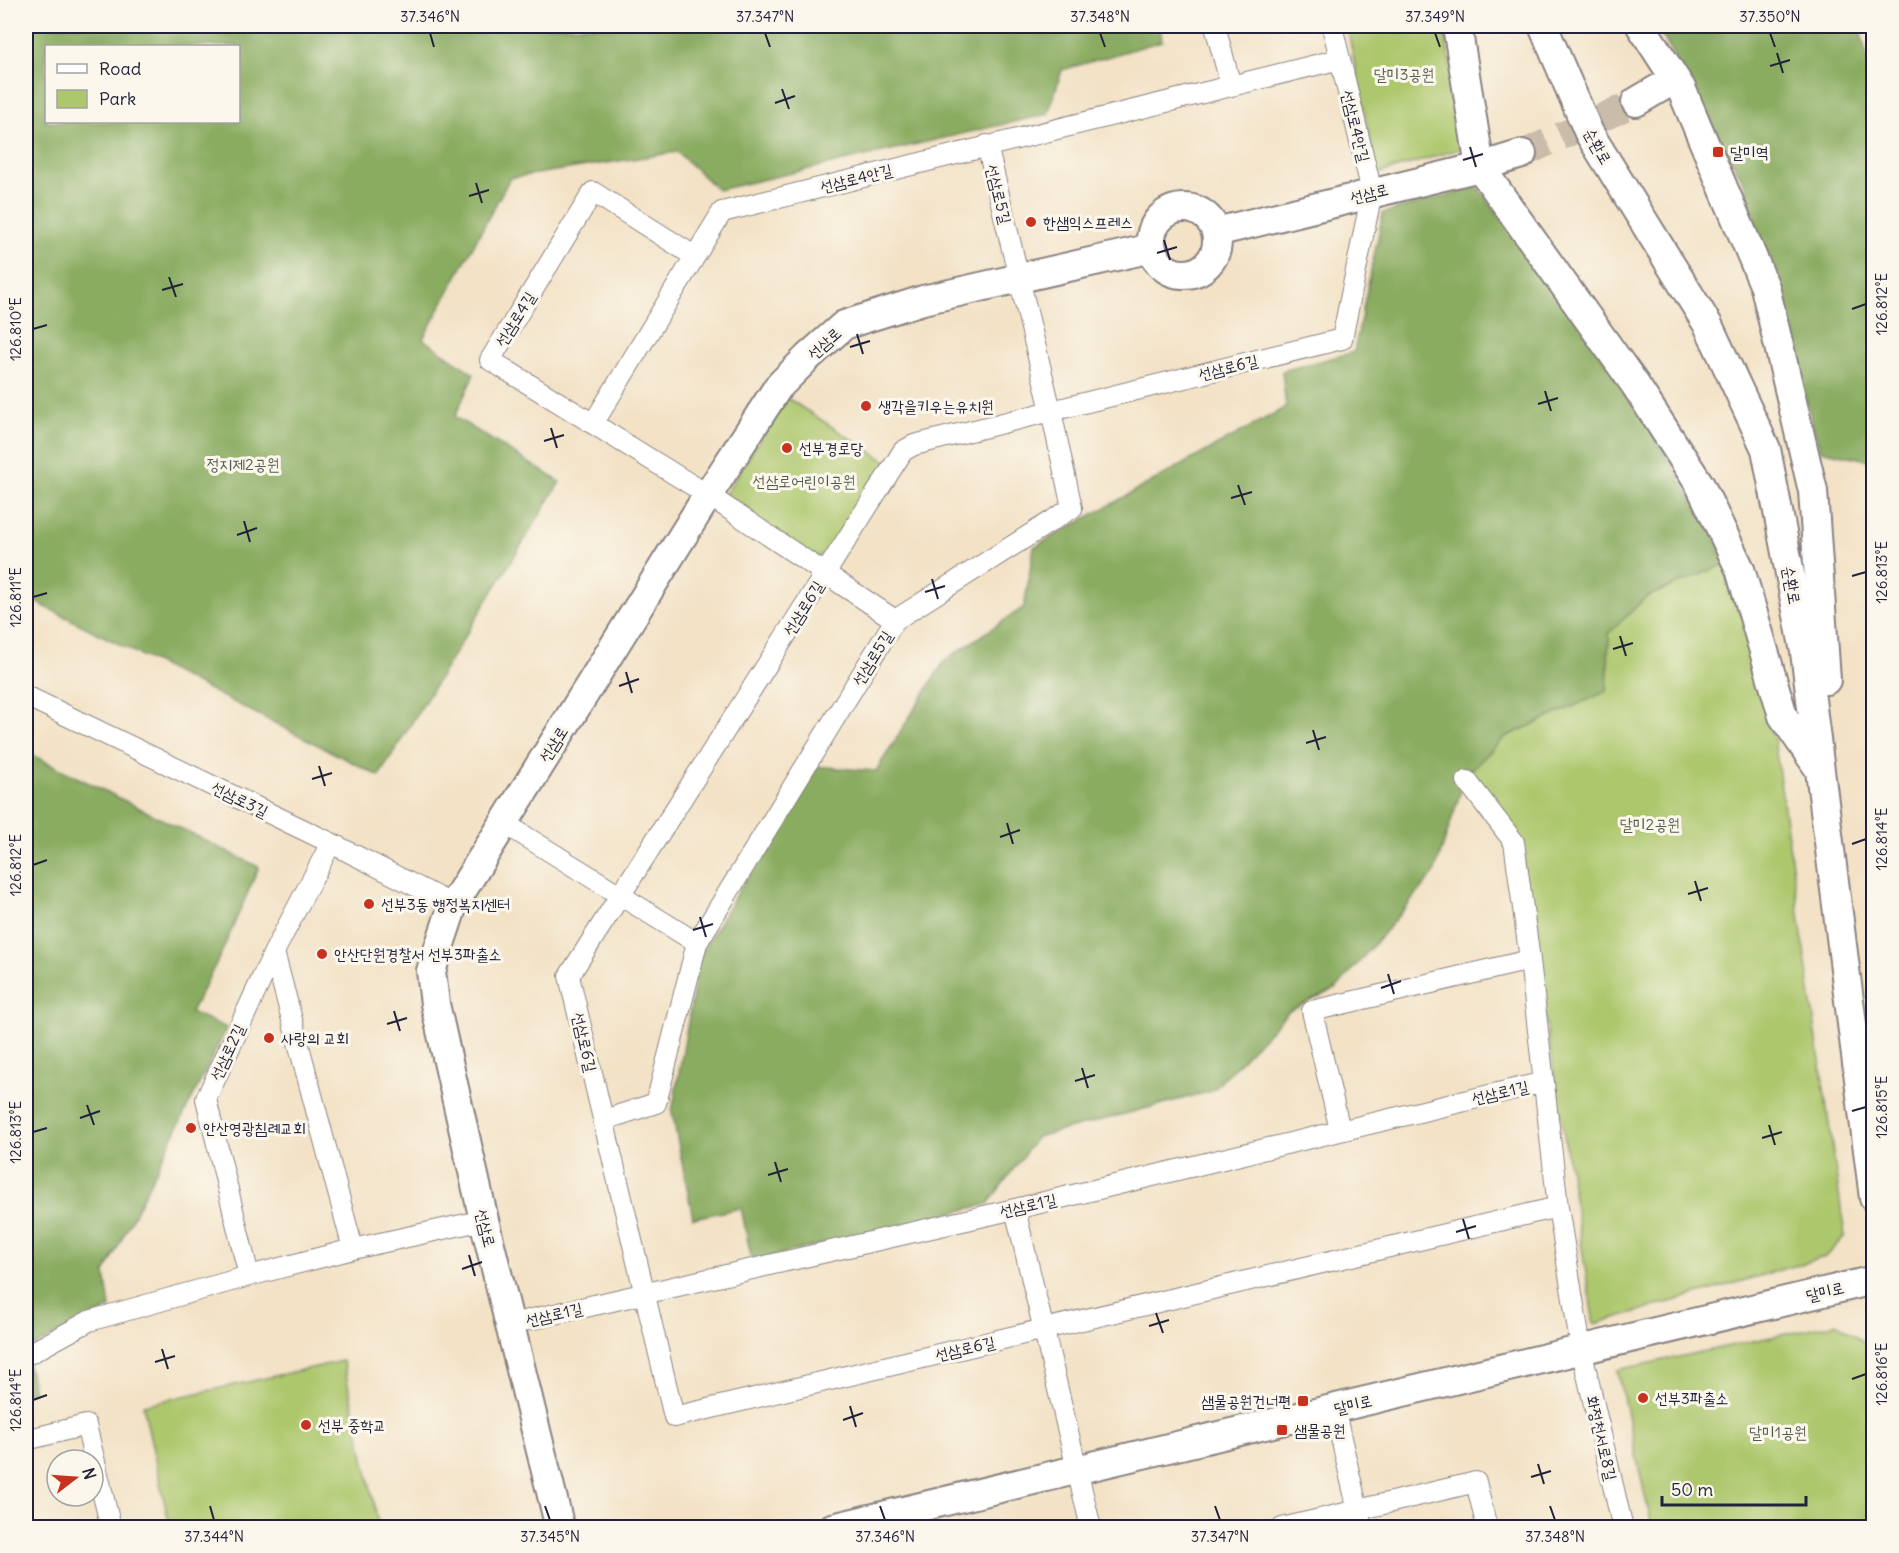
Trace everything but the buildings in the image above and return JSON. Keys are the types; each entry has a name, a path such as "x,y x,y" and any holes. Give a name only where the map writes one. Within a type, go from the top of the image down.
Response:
{"street":[{"path":"1215,26 1231,87"},
{"name":"선삼로4안길","path":"1332,26 1372,192"},
{"path":"1457,26 1480,167 1634,383 1700,485 1740,569 1783,716 1821,771"},
{"name":"순환로","path":"1544,26 1589,133 1708,325 1766,449 1805,652 1874,1198"},
{"path":"1641,26 1681,88 1765,287 1813,491 1830,738 1821,771"},
{"name":"선삼로4안길","path":"593,424 722,212 1340,59"},
{"path":"1636,102 1675,79"},
{"name":"선삼로5길","path":"604,1120 656,1102 697,943 895,620 1072,508 987,145"},
{"name":"선삼로","path":"1216,232 1480,167 1522,154"},
{"name":"선삼로4길","path":"694,256 593,192 490,360 708,495 895,620"},
{"name":"선삼로6길","path":"1372,192 1342,339 914,445 903,451 569,976 674,1417 1558,1207"},
{"path":"1182,208 1193,209 1203,214 1211,222 1216,232 1215,253 1210,262 1202,269 1192,273 1171,272 1162,266 1152,248 1151,236 1161,217 1182,208"},
{"name":"선삼로","path":"560,1527 484,1220 435,1004 431,971 453,905 708,495 778,387 844,325 923,300 1152,248"},
{"name":"선삼로3길","path":"26,696 331,843 453,905"},
{"path":"1340,1130 1312,1011 1530,960 1514,842 1467,781"},
{"path":"504,823 697,943"},
{"name":"선삼로2길","path":"249,1276 206,1099 273,952 331,843"},
{"path":"273,952 353,1249"},
{"name":"화정천서로8길","path":"1530,960 1558,1207 1581,1349 1623,1527"},
{"name":"선삼로1길","path":"511,1324 1015,1209 1544,1082"},
{"path":"1015,1209 1091,1527"},
{"path":"31,1353 89,1321 353,1249 484,1220"},
{"name":"달미로","path":"832,1527 1874,1280"},
{"path":"1334,1408 1360,1519"},
{"path":"26,1440 86,1425 111,1527"},
{"path":"1282,1527 1360,1519 1476,1482 1487,1527"}],"green space":[{"name":"정지제2공원","path":"26,26 1160,26 1162,41 1062,70 1048,114 718,190 677,152 510,178 423,339 474,374 455,417 560,482 379,776 26,597"},
{"name":"달미3공원","path":"1347,26 1444,26 1463,148 1377,174"},
{"path":"1657,26 1859,26 1874,82 1873,461 1820,450 1745,185"},
{"path":"1478,187 1621,381 1730,562 1646,597 1609,633 1607,691 1505,737 1466,775 1434,874 1336,989 1289,1011 1212,1091 1037,1137 988,1204 752,1261 741,1208 693,1218 672,1112 700,954 814,766 876,771 945,660 1024,607 1034,547 1286,407 1282,371 1354,352 1383,213"},
{"name":"선삼로어린이공원","path":"787,398 887,462 831,548 820,556 806,555 721,500"},
{"name":"달미2공원","path":"1730,562 1774,739 1845,1236 1825,1257 1594,1324 1517,839 1466,775 1505,737 1607,691 1609,633 1646,597"},
{"path":"26,752 259,867 220,956 191,1012 227,1028 105,1273 110,1308 26,1350"},
{"name":"달미1공원","path":"1837,1323 1870,1347 1874,1378 1873,1527 1652,1527 1617,1370"},
{"path":"26,1355 34,1392 26,1394"},
{"path":"343,1361 379,1527 170,1527 143,1405"}],"tunnel":[{"path":"1522,154 1636,102"}],"place":[{"name":"달미역","path":"1718,152"},
{"name":"한샘익스프레스","path":"1031,222"},
{"name":"생각을키우는유치원","path":"866,406"},
{"name":"선부경로당","path":"787,448"},
{"name":"선부3동 행정복지센터","path":"369,904"},
{"name":"안산단원경찰서 선부3파출소","path":"322,954"},
{"name":"사랑의 교회","path":"269,1038"},
{"name":"안산영광침례교회","path":"191,1128"},
{"name":"선부3파출소","path":"1643,1398"},
{"name":"샘물공원건너편","path":"1303,1401"},
{"name":"선부 중학교","path":"306,1425"},
{"name":"샘물공원","path":"1282,1430"}]}
